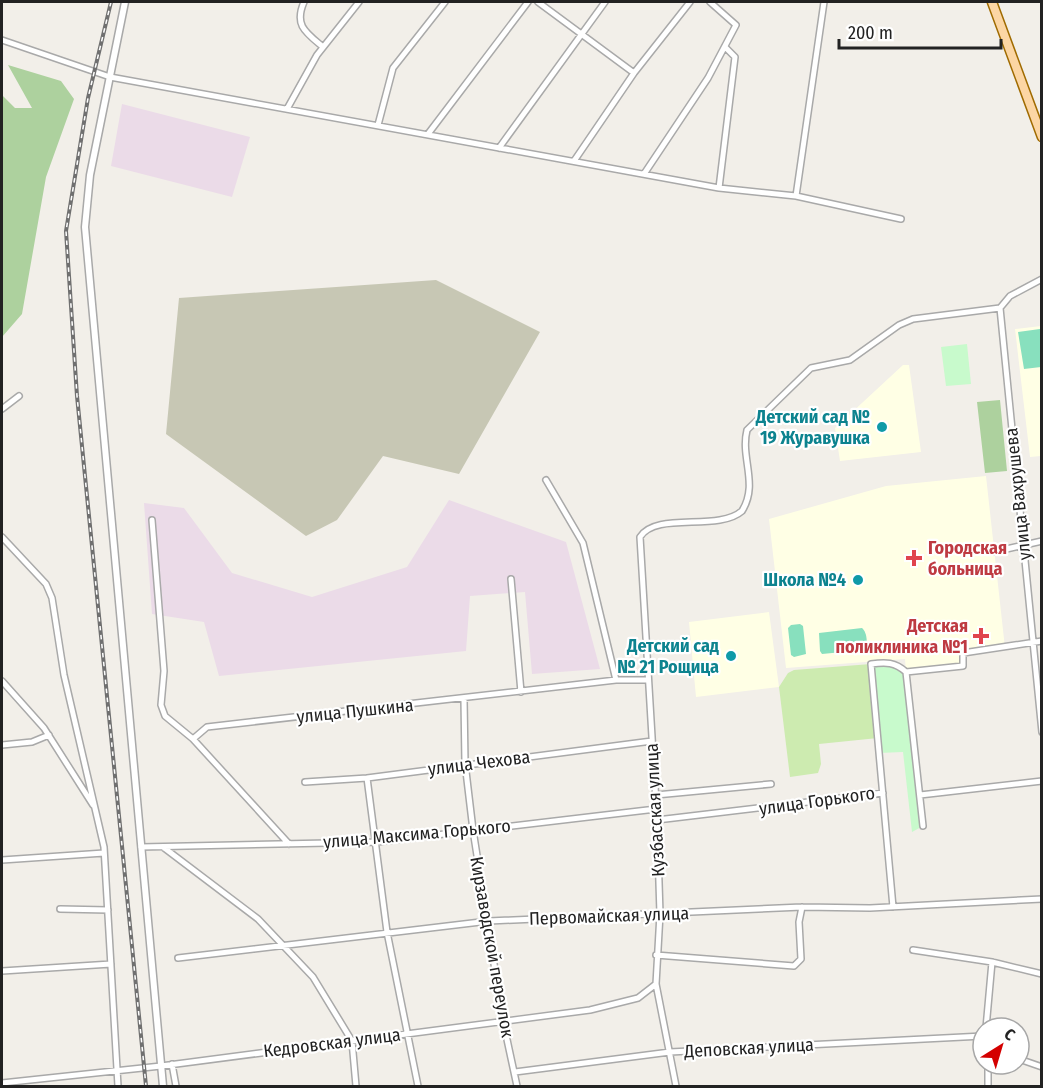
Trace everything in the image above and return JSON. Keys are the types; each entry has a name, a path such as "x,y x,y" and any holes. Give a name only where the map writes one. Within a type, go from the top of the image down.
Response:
{"main road":[{"path":"992,2 1041,137"}],"street":[{"path":"126,2 90,176 85,227 163,1086"},
{"path":"304,2 299,14 302,28 322,47"},
{"path":"287,109 322,47 359,2"},
{"path":"378,125 393,68 445,2"},
{"path":"428,134 528,2"},
{"path":"538,2 633,73"},
{"path":"500,148 580,33 605,2"},
{"path":"573,161 633,73 690,2"},
{"path":"645,174 726,48 736,25 710,2"},
{"path":"796,196 824,2"},
{"path":"2,40 110,77 719,188 796,196 901,219"},
{"path":"719,188 735,57 726,48"},
{"path":"1000,308 1010,296 1041,279"},
{"name":"Кузбасская улица","path":"676,1086 656,984 660,914 657,819 646,680 639,542 643,533 652,527 728,519 742,511 750,484 745,438 747,430 811,368 850,360 893,328 913,320 1000,308"},
{"name":"улица Вахрушева","path":"1000,308 1041,732"},
{"path":"2,408 19,396"},
{"path":"546,480 583,543 616,680"},
{"path":"152,520 164,671 161,705 165,716 193,739 289,844"},
{"path":"2,537 46,584 52,598 64,675 96,809 104,853 118,1086"},
{"path":"993,552 1015,549 1023,544 1041,541"},
{"path":"511,579 521,692"},
{"path":"923,826 906,672 963,666 963,653 1041,641"},
{"name":"улица Горького","path":"657,819 883,794 871,664 887,662 899,665 906,672"},
{"name":"улица Пушкина","path":"193,739 207,727 616,680 646,680"},
{"path":"2,681 49,735 96,809"},
{"name":"Кирзаводской переулок","path":"464,699 465,765 472,830 489,921 503,1021 517,1086"},
{"path":"2,745 32,742 49,735"},
{"name":"улица Чехова","path":"306,782 367,778 652,741"},
{"path":"367,778 387,932 418,1086"},
{"path":"920,795 1041,781"},
{"path":"656,795 771,784"},
{"path":"883,794 893,907"},
{"name":"улица Максима Горького","path":"141,847 377,842 656,809"},
{"path":"163,847 258,920 313,977 352,1041 356,1086"},
{"path":"2,860 104,853"},
{"name":"Первомайская улица","path":"178,958 489,921 802,907 893,907 1041,898"},
{"path":"656,955 794,966 801,959 799,922 802,907"},
{"path":"60,909 108,910"},
{"path":"913,950 992,962 1041,974"},
{"path":"987,1016 992,962"},
{"path":"2,971 111,964"},
{"name":"Кедровская улица","path":"2,1083 161,1066 590,1010 638,998 656,984"},
{"name":"Деповская улица","path":"515,1072 670,1052 971,1037"},
{"path":"172,1064 176,1086"}],"shaded area":[{"path":"122,104 250,137 232,197 111,166"},
{"path":"436,280 540,332 459,474 383,456 337,520 306,536 166,434 179,298"},
{"path":"1041,326 1041,456 1030,457 1015,329"},
{"path":"903,365 909,365 921,452 840,461 835,428"},
{"path":"986,476 1005,648 963,653 963,666 906,672 905,659 786,668 769,519 886,486"},
{"path":"449,500 566,542 600,669 532,674 525,592 470,596 466,651 219,676 204,622 152,614 144,503 184,508 232,573 312,597 407,567"},
{"path":"769,612 779,687 696,697 689,622"}],"green space":[{"path":"8,65 61,81 74,99 46,177 22,314 2,337 2,95 15,108 32,108"},
{"path":"1040,329 1041,367 1024,369 1018,332"},
{"path":"967,344 971,384 946,386 941,347"},
{"path":"1000,400 1007,471 985,473 977,402"},
{"path":"791,625 803,626 806,654 794,657 791,655 788,628"},
{"path":"862,628 867,639 863,650 822,654 820,651 819,633"},
{"path":"887,662 906,672 923,826 912,832 903,752 879,753 871,664"},
{"path":"871,664 878,738 819,744 821,764 818,773 790,777 779,687 788,673 794,670"}],"railway":[{"path":"111,2 88,98 66,231 77,396 146,1086"}],"place":[{"name":"Детский сад № 19 Журавушка","path":"882,427"},
{"name":"Городская больница","path":"914,558"},
{"name":"Школа №4","path":"858,580"},
{"name":"Детская поликлиника №1","path":"981,636"},
{"name":"Детский сад № 21 Рощица","path":"731,656"}]}
